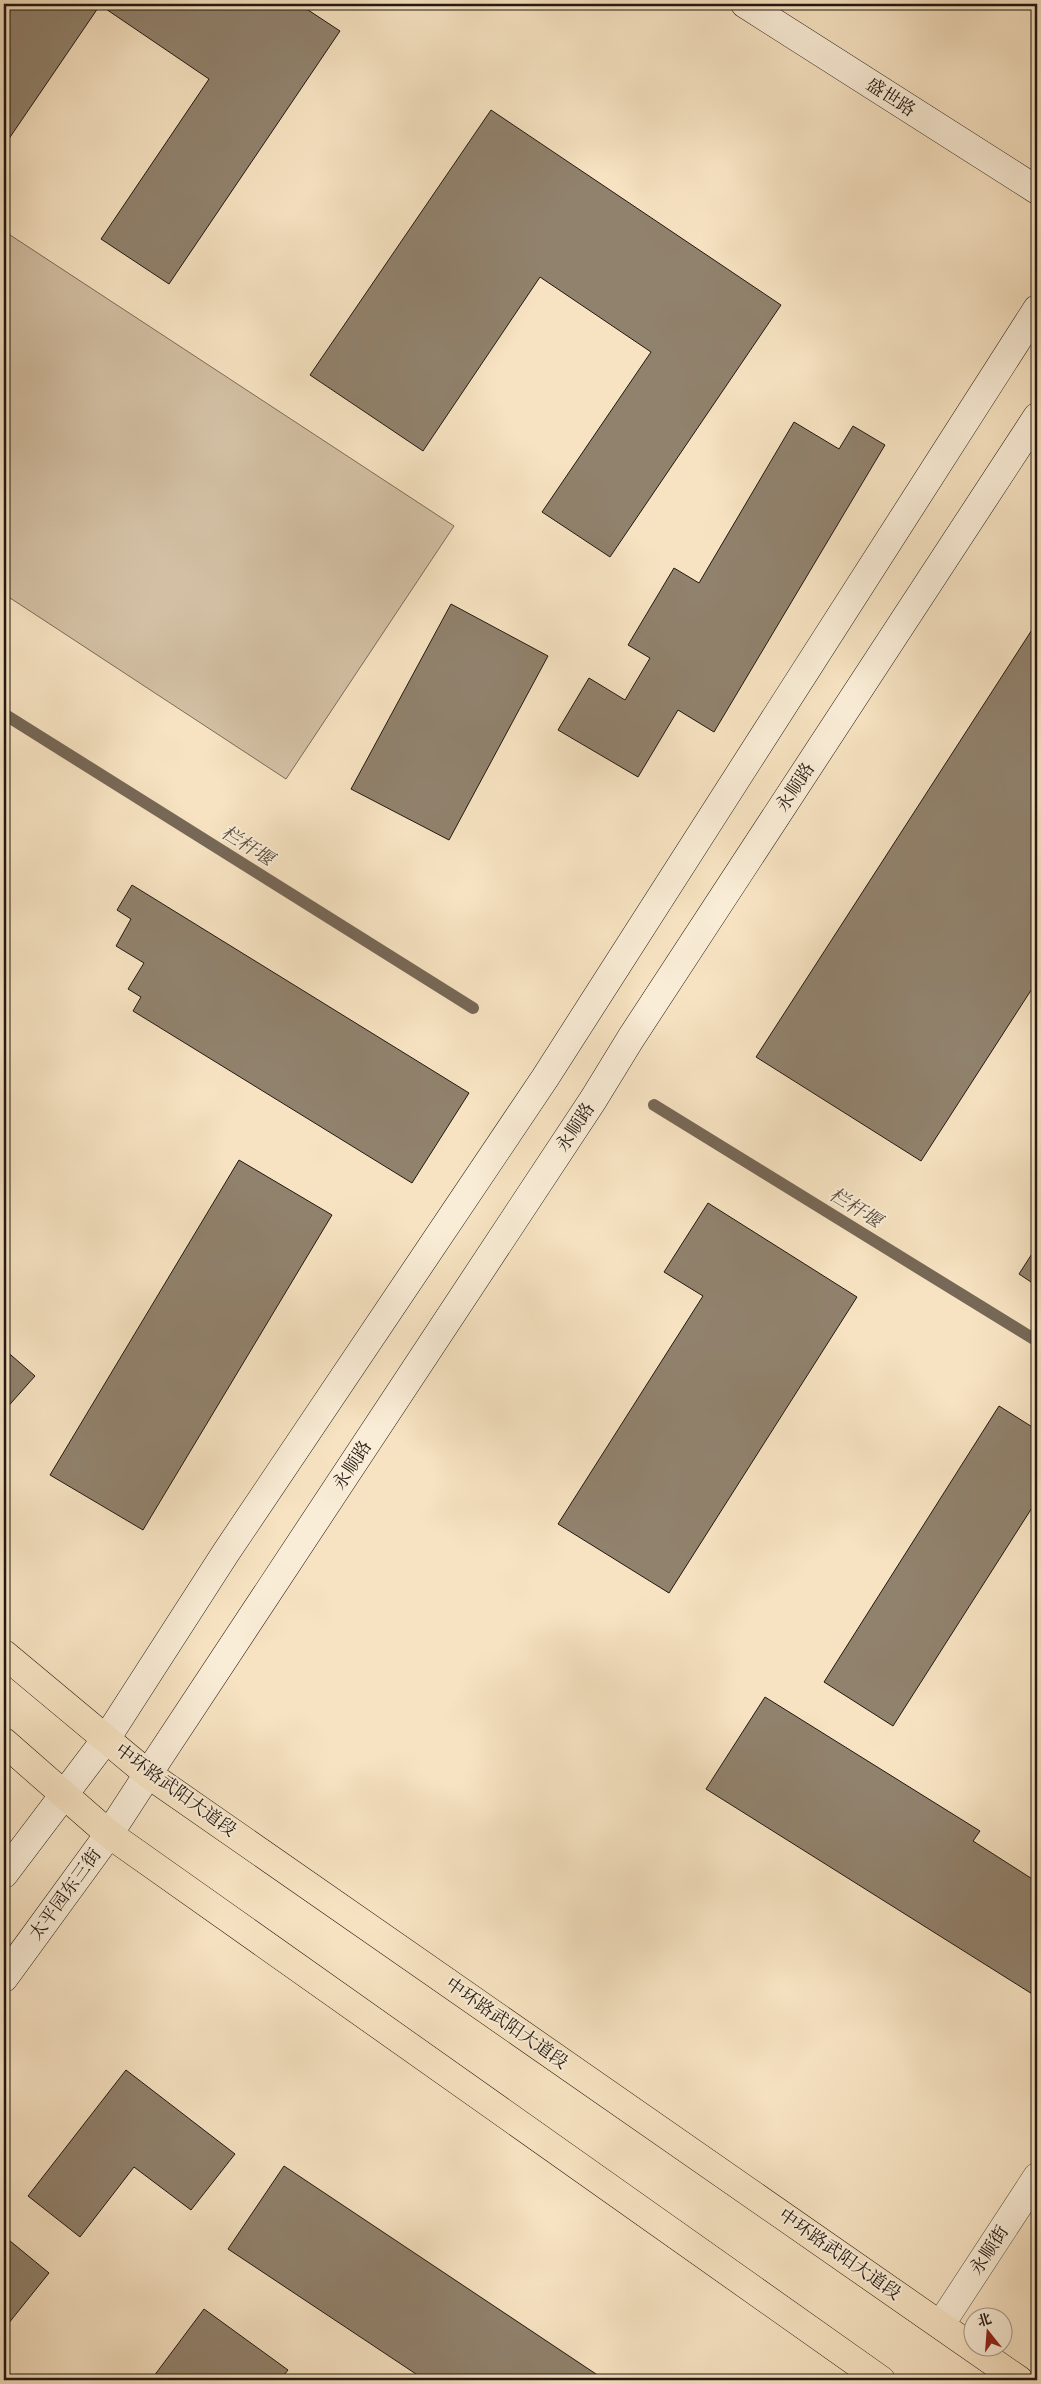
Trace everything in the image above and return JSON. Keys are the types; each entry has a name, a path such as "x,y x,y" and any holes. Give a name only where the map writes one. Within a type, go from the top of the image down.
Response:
{"main road":[{"name":"盛世路","path":"745,4 1037,190"},
{"path":"4,1874 106,1739 225,1554 546,1078 1037,309"},
{"name":"永顺路","path":"109,1834 593,1100 631,1038 1037,417"},
{"name":"中环路武阳大道段","path":"4,1654 148,1774 1019,2380"},
{"path":"4,1742 109,1834 881,2380"},
{"name":"太平园东三街","path":"4,1978 109,1834"},
{"name":"永顺街","path":"941,2324 1037,2176"}],"shaded area":[{"path":"4,231 454,526 286,779 4,594"}],"building":[{"path":"4,4 299,4 340,31 169,284 101,239 209,79 100,5 4,146"},
{"path":"491,110 781,305 610,557 542,512 651,352 540,277 423,451 310,375"},
{"path":"794,422 839,449 853,426 885,445 714,732 678,710 638,777 558,730 589,678 625,700 650,658 628,645 674,568 699,583"},
{"path":"451,604 548,656 449,840 351,789"},
{"path":"1037,622 1037,981 921,1161 756,1057"},
{"path":"132,885 469,1093 412,1183 133,1011 141,997 128,989 144,963 116,946 131,919 117,910"},
{"path":"239,1160 332,1215 143,1530 50,1475"},
{"path":"708,1203 857,1297 669,1593 558,1524 703,1296 664,1272"},
{"path":"1037,1246 1037,1286 1019,1274"},
{"path":"4,1349 35,1376 4,1411"},
{"path":"999,1406 1037,1430 1037,1500 893,1726 824,1682"},
{"path":"765,1697 980,1831 973,1841 1037,1882 1037,1997 706,1789"},
{"path":"126,2070 235,2154 191,2210 134,2167 80,2237 28,2196"},
{"path":"284,2166 605,2380 425,2380 228,2249"},
{"path":"4,2236 49,2273 4,2329"},
{"path":"204,2309 288,2370 280,2380 151,2380"}],"waterway":[{"name":"栏杆堰","path":"4,714 473,1008"},
{"name":"栏杆堰","path":"654,1105 1037,1341"}]}
